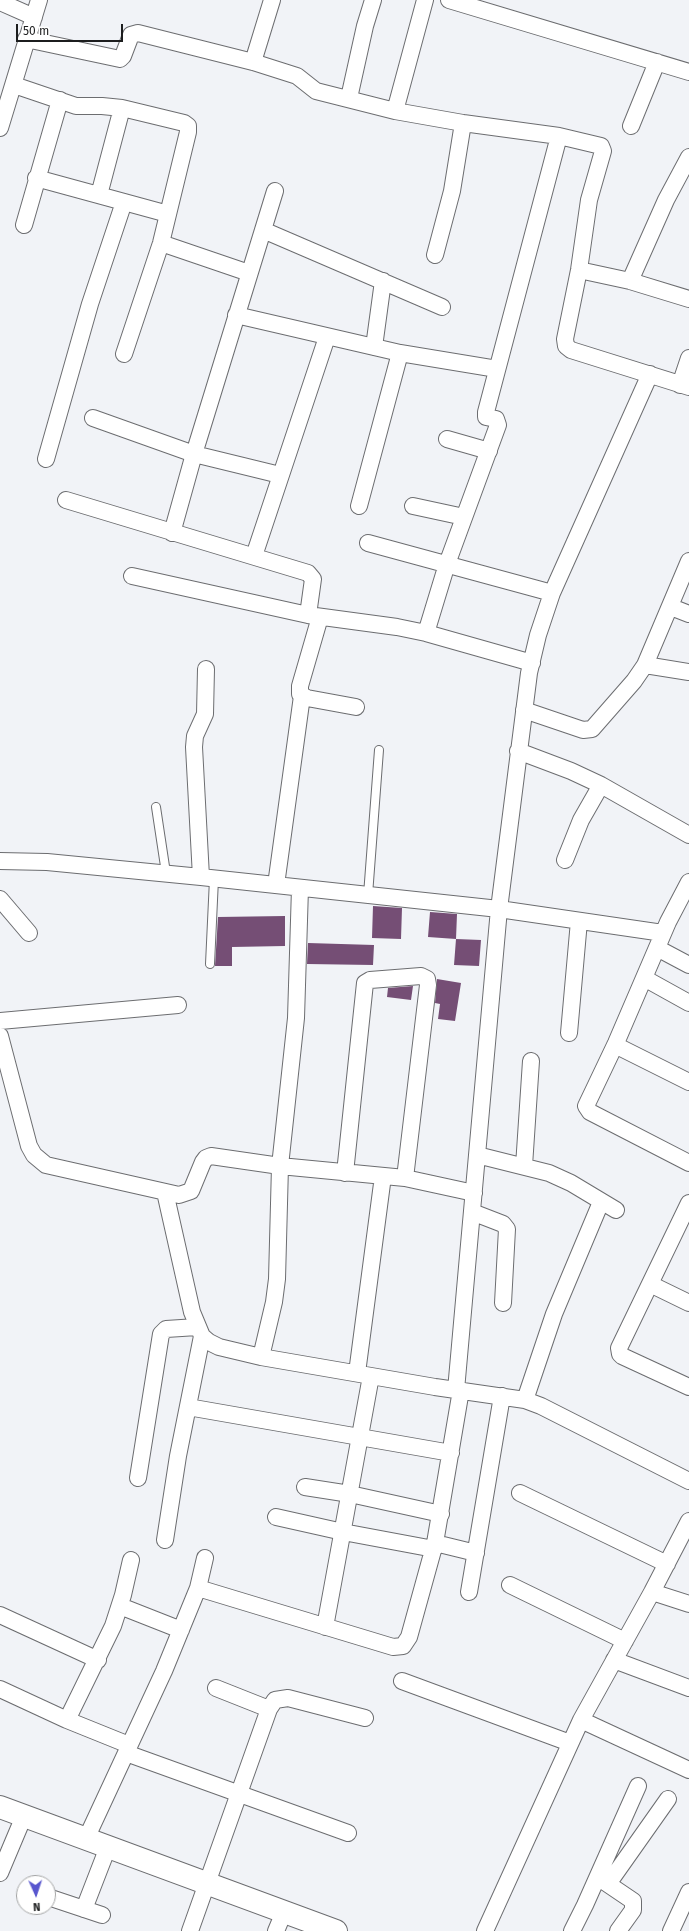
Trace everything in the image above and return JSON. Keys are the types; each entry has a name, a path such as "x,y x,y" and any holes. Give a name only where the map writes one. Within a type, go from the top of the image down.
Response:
{"street":[{"path":"0,128 39,0"},
{"path":"253,62 272,0"},
{"path":"349,98 365,26 373,0"},
{"path":"395,111 425,0"},
{"path":"449,0 689,72"},
{"path":"0,2 34,17"},
{"path":"26,39 120,59 123,56 130,36 135,32 253,62 294,75 316,91 349,98 395,111 463,123 560,136 599,145 602,147 603,151 589,200 579,270 565,339 566,346 571,350 685,386 689,358"},
{"path":"631,126 657,62"},
{"path":"14,85 82,107 102,106 122,108 184,123 188,126 188,132 161,243 124,354"},
{"path":"24,225 36,178 60,100"},
{"path":"99,195 122,108"},
{"path":"435,255 452,191 463,123"},
{"path":"426,633 447,564 498,423 496,420 487,418 486,416 497,369 560,136"},
{"path":"630,281 666,200 689,157"},
{"path":"36,178 168,214"},
{"path":"172,533 194,454 275,191"},
{"path":"46,459 90,304 124,202"},
{"path":"263,230 442,307"},
{"path":"161,243 249,273"},
{"path":"579,270 630,281 689,299"},
{"path":"374,347 383,281"},
{"path":"236,315 400,353 497,369"},
{"path":"254,556 326,337"},
{"path":"359,506 400,353"},
{"path":"198,1588 393,1647 403,1646 409,1637 434,1546 441,1514 459,1390 472,1212 498,909 518,752 532,663 552,593 650,374"},
{"path":"93,418 194,454 280,475"},
{"path":"447,439 489,451"},
{"path":"66,500 172,533 254,556 311,575 313,580 314,616 300,686 302,696 276,885"},
{"path":"413,506 464,517"},
{"path":"368,543 552,593"},
{"path":"524,710 584,730 590,730 634,681 645,665 671,607 689,561"},
{"path":"132,576 314,616 397,627 426,633 532,663"},
{"path":"671,607 689,614"},
{"path":"645,665 689,672"},
{"path":"206,668 205,714 196,736 194,747 208,878"},
{"path":"302,696 356,707"},
{"path":"518,752 571,771 601,785 689,835"},
{"path":"565,860 581,820 601,785"},
{"path":"0,861 47,862 166,873 498,909 579,921 660,940 689,965"},
{"path":"689,883 660,940 614,1045 587,1101 586,1108 590,1112 689,1163"},
{"path":"261,1357 276,1293 280,1166 296,1018 300,888"},
{"path":"0,899 29,933"},
{"path":"569,1033 579,921"},
{"path":"345,1173 365,983 370,980 421,976 427,979 428,985 405,1178"},
{"path":"644,978 689,1003"},
{"path":"0,1021 178,1006"},
{"path":"0,1036 3,1064 29,1146 34,1155 40,1161 56,1168 179,1195 192,1191 204,1162 208,1156 215,1156 280,1166 405,1178 474,1193"},
{"path":"614,1045 689,1082"},
{"path":"524,1166 530,1060"},
{"path":"477,1155 549,1173 571,1183 616,1210"},
{"path":"325,1627 361,1438 364,1375 382,1176"},
{"path":"165,1192 192,1312 200,1332 209,1342 219,1347 261,1357 364,1375 525,1400 542,1406 689,1481"},
{"path":"525,1400 554,1314 601,1202"},
{"path":"689,1202 620,1344 620,1354 689,1387"},
{"path":"472,1212 499,1222 507,1229 503,1303"},
{"path":"650,1284 689,1303"},
{"path":"138,1478 161,1334 166,1329 200,1332"},
{"path":"165,1540 200,1332"},
{"path":"469,1592 502,1396"},
{"path":"188,1407 451,1453"},
{"path":"305,1487 350,1494 441,1514"},
{"path":"520,1493 667,1564"},
{"path":"276,1517 343,1532 476,1553"},
{"path":"485,1931 581,1720 652,1592 689,1520"},
{"path":"86,1839 164,1671 198,1588 205,1558"},
{"path":"67,1720 98,1660 120,1606 131,1560"},
{"path":"510,1585 625,1640"},
{"path":"652,1592 689,1604"},
{"path":"120,1606 181,1630"},
{"path":"0,1616 98,1660"},
{"path":"614,1660 689,1688"},
{"path":"402,1680 570,1743"},
{"path":"216,1688 270,1708"},
{"path":"0,1689 128,1749 240,1794 348,1833"},
{"path":"190,1931 272,1703 278,1698 288,1698 365,1718"},
{"path":"581,1720 689,1770"},
{"path":"603,1880 638,1786"},
{"path":"572,1931 603,1880 668,1799"},
{"path":"0,1808 208,1884 280,1921 336,1931"},
{"path":"0,1873 24,1816"},
{"path":"84,1909 108,1847"},
{"path":"603,1880 630,1898 634,1904 633,1910 618,1931"},
{"path":"670,1931 689,1892"},
{"path":"56,1900 102,1914"}],"lane":[{"path":"368,895 379,750"},
{"path":"156,807 166,873"},
{"path":"208,878 210,964"}],"building":[{"path":"373,906 402,908 401,939 372,938"},
{"path":"430,912 457,914 456,939 428,937"},
{"path":"285,916 285,946 232,947 232,966 215,966 218,917"},
{"path":"456,939 481,940 479,966 454,965"},
{"path":"308,943 374,945 373,965 307,964"},
{"path":"437,979 461,983 455,1021 438,1019 440,1004 435,1003"},
{"path":"413,986 411,1000 387,997 388,988"}]}
